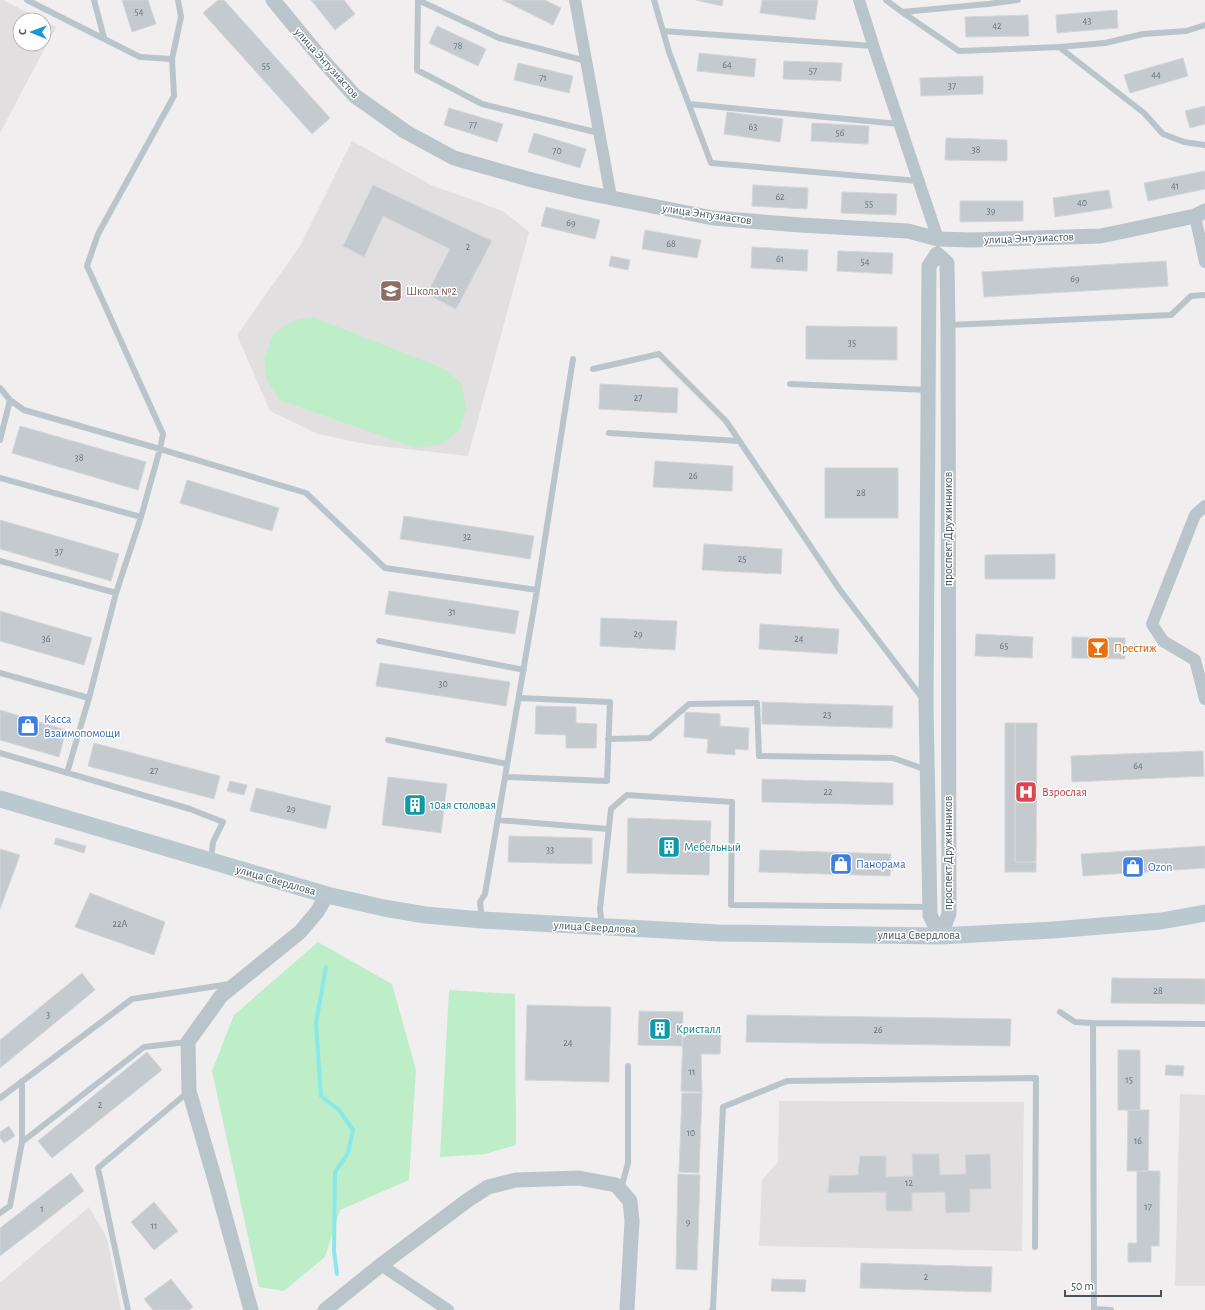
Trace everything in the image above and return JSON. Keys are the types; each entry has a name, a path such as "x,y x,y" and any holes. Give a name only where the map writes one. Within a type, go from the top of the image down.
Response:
{"main road":[{"name":"улица Свердлова","path":"0,799 327,895 384,908 425,915 482,920 719,933 940,936 1053,930 1161,921 1205,913"}],"street":[{"name":"улица Энтузиастов","path":"272,0 325,64 355,96 406,132 454,158 539,182 582,192 713,218 800,226 908,231 937,247 979,240 1101,236 1200,213"},
{"path":"575,0 611,197"},
{"path":"859,0 918,180 937,247"},
{"path":"1200,213 1205,262"},
{"name":"проспект Дружинников","path":"937,247 947,263 948,325 949,914 940,936"},
{"name":"проспект Дружинников","path":"937,247 929,266 926,703 930,915 940,936"},
{"path":"1205,506 1195,515 1152,624 1163,641 1195,660 1205,699"},
{"path":"251,1310 189,1091 188,1042 221,996 300,932 317,912 327,895"},
{"path":"325,1310 381,1265 468,1200 488,1187 516,1180 579,1178 616,1185 630,1201 632,1221 627,1310"},
{"path":"381,1265 448,1310"}],"lane":[{"path":"27,0 140,57 172,59"},
{"path":"94,0 104,38"},
{"path":"67,773 89,698 116,592 141,517 163,434 87,266 98,234 174,96 172,59 181,17 178,0"},
{"path":"586,61 499,38 418,0 417,70 482,104 599,133"},
{"path":"654,0 669,52 711,163 918,180"},
{"path":"886,0 959,51 1060,47 1105,43 1143,34 1186,31 1205,25"},
{"path":"902,12 1018,0"},
{"path":"663,31 873,46"},
{"path":"1060,47 1144,113 1164,134 1184,142 1205,145"},
{"path":"689,104 899,124"},
{"path":"948,325 1172,315 1192,296 1205,295"},
{"path":"594,369 659,354 726,421 840,590 926,703"},
{"path":"482,920 480,902 485,894 524,670 573,359"},
{"path":"790,384 928,390"},
{"path":"0,388 10,400 24,410 306,493 385,568 537,590"},
{"path":"0,440 10,400"},
{"path":"609,433 739,441"},
{"path":"0,478 141,517"},
{"path":"0,561 116,592"},
{"path":"379,641 524,670"},
{"path":"0,673 89,698"},
{"path":"505,777 607,781 610,702 519,698"},
{"path":"608,739 650,738 689,704 757,703 759,756 893,758 928,770"},
{"path":"388,740 507,764"},
{"path":"0,753 190,809 223,822 213,842 211,862"},
{"path":"602,927 600,909 611,809 627,796 732,802 731,905 930,907"},
{"path":"498,820 608,829"},
{"path":"0,1098 132,999 236,983"},
{"path":"1060,1012 1075,1022 1205,1024"},
{"path":"1092,1023 1094,1309 1111,1310"},
{"path":"22,1142 144,1046 188,1042"},
{"path":"621,1191 628,1164 628,1066"},
{"path":"712,1310 723,1107 787,1082 1036,1078 1035,1247"},
{"path":"0,1213 10,1206 22,1142 22,1081"},
{"path":"128,1310 98,1168 189,1091"}],"shaded area":[{"path":"0,0 3,0 26,12 12,12 12,52 43,52 0,133"},
{"path":"52,25 56,27 52,35"},
{"name":"Школа №2","path":"352,141 431,185 503,211 529,232 468,456 371,445 318,434 270,411 237,335 300,246"},
{"path":"1180,1094 1205,1095 1205,1286 1175,1286"},
{"path":"779,1101 1024,1102 1022,1251 759,1246 762,1180 778,1162"},
{"path":"89,1207 107,1238 121,1310 0,1310 0,1283"}],"green space":[{"path":"312,317 445,369 462,384 466,408 460,429 443,444 416,448 280,400 267,381 264,358 274,333 292,321"},
{"path":"318,942 392,984 416,1070 409,1180 340,1210 325,1257 284,1291 259,1287 212,1071 234,1015"},
{"path":"449,990 515,994 516,1145 485,1154 440,1157"}],"building":[{"path":"122,0 148,0 156,24 132,32"},
{"path":"218,0 224,0 330,118 312,134 203,13"},
{"path":"311,0 344,0 355,14 335,30"},
{"path":"503,0 545,0 561,8 553,25"},
{"path":"696,0 723,0 722,6"},
{"path":"762,0 818,0 815,20 760,13"},
{"path":"1117,10 1118,28 1057,33 1056,15"},
{"path":"1028,15 1029,36 966,37 965,17"},
{"path":"437,26 486,49 478,66 429,43"},
{"path":"699,53 756,59 754,77 697,71"},
{"path":"1183,58 1188,76 1130,93 1124,75"},
{"path":"784,61 842,63 841,81 783,79"},
{"path":"518,63 573,76 569,93 514,80"},
{"path":"983,76 983,94 921,96 920,78"},
{"path":"1205,106 1205,124 1190,128 1185,111"},
{"path":"449,108 503,124 497,142 444,125"},
{"path":"727,112 783,119 780,142 724,134"},
{"path":"812,123 869,126 868,144 811,141"},
{"path":"534,133 586,149 580,168 528,152"},
{"path":"946,138 1007,140 1007,161 945,160"},
{"path":"1205,171 1205,189 1148,201 1144,183"},
{"path":"373,185 492,241 456,309 427,294 450,249 383,216 364,257 343,246"},
{"path":"753,185 808,188 807,209 752,206"},
{"path":"1109,190 1112,208 1055,217 1053,198"},
{"path":"842,192 897,194 896,215 841,213"},
{"path":"960,201 1023,201 1023,221 960,222"},
{"path":"546,207 600,220 595,239 541,226"},
{"path":"645,230 701,240 697,258 642,249"},
{"path":"752,247 808,250 807,271 751,268"},
{"path":"838,251 893,253 892,274 837,271"},
{"path":"611,256 630,260 628,270 609,266"},
{"path":"1166,261 1168,286 984,297 982,272"},
{"path":"806,326 897,327 897,360 806,359"},
{"path":"600,384 678,388 677,413 599,409"},
{"path":"20,426 146,462 138,490 12,453"},
{"path":"655,461 733,466 732,491 653,487"},
{"path":"825,468 898,468 898,518 825,518"},
{"path":"187,480 279,508 272,531 180,503"},
{"path":"404,516 534,536 530,559 400,539"},
{"path":"0,520 119,554 111,581 0,549"},
{"path":"704,544 782,549 781,574 702,570"},
{"path":"1055,554 1055,579 985,579 985,555"},
{"path":"389,591 519,611 515,634 385,614"},
{"path":"0,611 92,638 84,665 0,641"},
{"path":"601,618 677,621 675,650 600,646"},
{"path":"760,624 839,629 837,654 759,649"},
{"path":"976,634 1033,637 1032,658 975,656"},
{"name":"Престиж","path":"1072,637 1125,638 1125,659 1072,658"},
{"path":"380,663 510,682 506,706 376,686"},
{"path":"762,702 893,706 892,728 762,724"},
{"path":"536,706 576,707 576,723 597,724 596,748 566,748 566,735 535,734"},
{"path":"0,710 66,730 59,757 0,740"},
{"path":"685,712 720,714 720,726 749,728 748,750 735,749 735,755 707,753 708,739 684,737"},
{"path":"1005,723 1015,723 1015,862 1036,862 1036,872 1005,872"},
{"name":"Взрослая","path":"1015,723 1037,723 1036,862 1015,862"},
{"path":"94,743 220,776 214,799 88,766"},
{"path":"1203,751 1204,776 1072,782 1071,756"},
{"name":"10ая столовая","path":"388,777 447,784 441,833 382,825"},
{"path":"762,779 893,783 893,805 762,802"},
{"path":"230,781 247,785 244,795 227,791"},
{"path":"256,788 331,806 326,829 250,811"},
{"name":"Мебельный","path":"628,818 711,821 709,875 627,873"},
{"path":"509,836 592,838 592,864 508,862"},
{"path":"56,838 86,846 84,853 54,844"},
{"path":"1205,846 1205,868 1083,876 1081,854"},
{"path":"0,849 20,855 0,909"},
{"path":"760,850 891,854 890,876 759,872"},
{"path":"90,893 165,922 154,955 75,927"},
{"path":"82,973 95,990 0,1068 0,1040"},
{"path":"1112,978 1205,979 1205,1004 1111,1003"},
{"path":"527,1005 611,1007 609,1082 525,1080"},
{"name":"Кристалл","path":"639,1011 683,1012 682,1046 638,1045"},
{"path":"747,1015 1011,1019 1010,1046 746,1042"},
{"path":"683,1034 721,1035 720,1054 701,1054 702,1092 681,1091"},
{"path":"1118,1050 1140,1050 1140,1110 1118,1110"},
{"path":"147,1052 162,1070 52,1158 38,1141"},
{"path":"1166,1065 1184,1066 1183,1076 1165,1075"},
{"path":"682,1093 702,1093 699,1173 679,1172"},
{"path":"1128,1110 1149,1110 1148,1171 1127,1171"},
{"path":"9,1126 15,1136 4,1143 0,1138 0,1132"},
{"path":"912,1154 939,1154 940,1175 966,1174 965,1155 990,1154 991,1189 970,1189 970,1212 946,1213 945,1192 912,1193 912,1211 886,1211 886,1192 828,1193 829,1176 858,1175 860,1156 886,1156 886,1177 913,1176"},
{"path":"1137,1171 1160,1171 1159,1246 1151,1246 1151,1262 1128,1262 1128,1243 1137,1243"},
{"path":"71,1173 84,1191 0,1256 0,1228"},
{"path":"678,1174 700,1175 697,1270 676,1269"},
{"path":"154,1202 178,1231 154,1250 131,1222"},
{"path":"861,1263 992,1267 991,1292 860,1288"},
{"path":"171,1279 193,1307 189,1310 153,1310 144,1299"},
{"path":"772,1279 806,1280 805,1292 771,1291"}],"waterway":[{"path":"326,967 316,1023 321,1096 339,1110 353,1130 348,1153 335,1172 334,1251 337,1274"}],"place":[{"name":"Школа №2","path":"391,291"},
{"name":"Престиж","path":"1098,648"},
{"name":"Касса Взаимопомощи","path":"28,726"},
{"name":"Взрослая","path":"1026,792"},
{"name":"10ая столовая","path":"415,805"},
{"name":"Мебельный","path":"669,847"},
{"name":"Панорама","path":"841,864"},
{"name":"Ozon","path":"1133,867"},
{"name":"Кристалл","path":"660,1029"}]}
